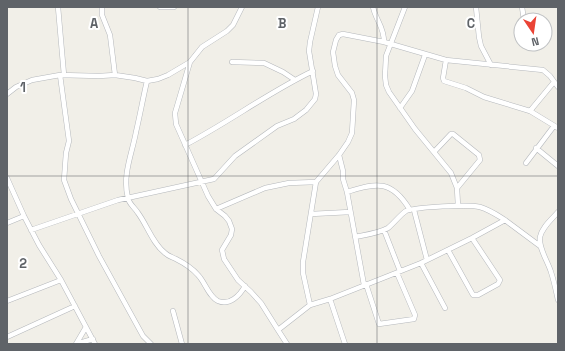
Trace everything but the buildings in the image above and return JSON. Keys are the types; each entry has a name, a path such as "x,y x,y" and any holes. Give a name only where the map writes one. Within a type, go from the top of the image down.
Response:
{"street":[{"path":"58,7 62,75 69,141 66,153 64,180 99,256 143,336 151,344"},
{"path":"102,7 102,15 110,35 115,75"},
{"path":"160,7 174,7"},
{"path":"242,7 233,25 227,31 202,47 190,62 178,99 175,113 176,124 208,196 216,209 229,221 232,229 231,235 222,250 224,259 238,280 260,303 287,344"},
{"path":"32,230 128,197 214,179 235,156 272,130 294,119 309,107 315,99 316,94 309,51 318,7"},
{"path":"373,7 383,29 384,42"},
{"path":"405,7 390,44 385,65 386,85 389,92 414,129 451,173 457,188 458,206"},
{"path":"476,7 481,46 491,65"},
{"path":"310,305 303,274 303,262 316,182 339,155 352,133 354,100 352,93 338,76 333,52 338,35 344,34 384,42 446,60 543,70 558,87"},
{"path":"400,108 412,91 425,54"},
{"path":"446,60 443,78 444,81 466,88 484,97 530,111 556,127 536,148 526,163"},
{"path":"7,94 16,87 32,80 62,75 115,75 147,81 168,75 190,62"},
{"path":"232,62 264,63 278,69 295,80"},
{"path":"185,145 295,80 313,72"},
{"path":"147,81 126,173 130,203 164,253 185,264 196,273 203,280 212,296 217,300 226,302 237,297 245,286"},
{"path":"530,111 554,82"},
{"path":"434,152 449,136 453,134 479,155 480,160 457,188"},
{"path":"536,148 558,166"},
{"path":"339,155 365,284 379,324 414,319 415,315 398,272 384,230"},
{"path":"7,178 10,190 94,342 76,344"},
{"path":"216,209 265,188 289,183 316,182"},
{"path":"347,192 367,185 376,185 384,186 402,198 412,210 427,260"},
{"path":"355,237 384,230 397,220 403,213 412,210 458,206 478,207 489,210 540,246"},
{"path":"311,214 350,212"},
{"path":"558,212 544,228 540,236 540,246 552,275 558,300"},
{"path":"7,223 24,216"},
{"path":"278,330 310,305 330,299 421,263 505,220"},
{"path":"448,250 473,295 478,295 498,284 500,280 472,238"},
{"path":"421,263 445,308"},
{"path":"7,301 61,280"},
{"path":"330,299 345,344"},
{"path":"7,337 75,306"},
{"path":"173,311 182,344"},
{"path":"76,344 86,327"}]}
